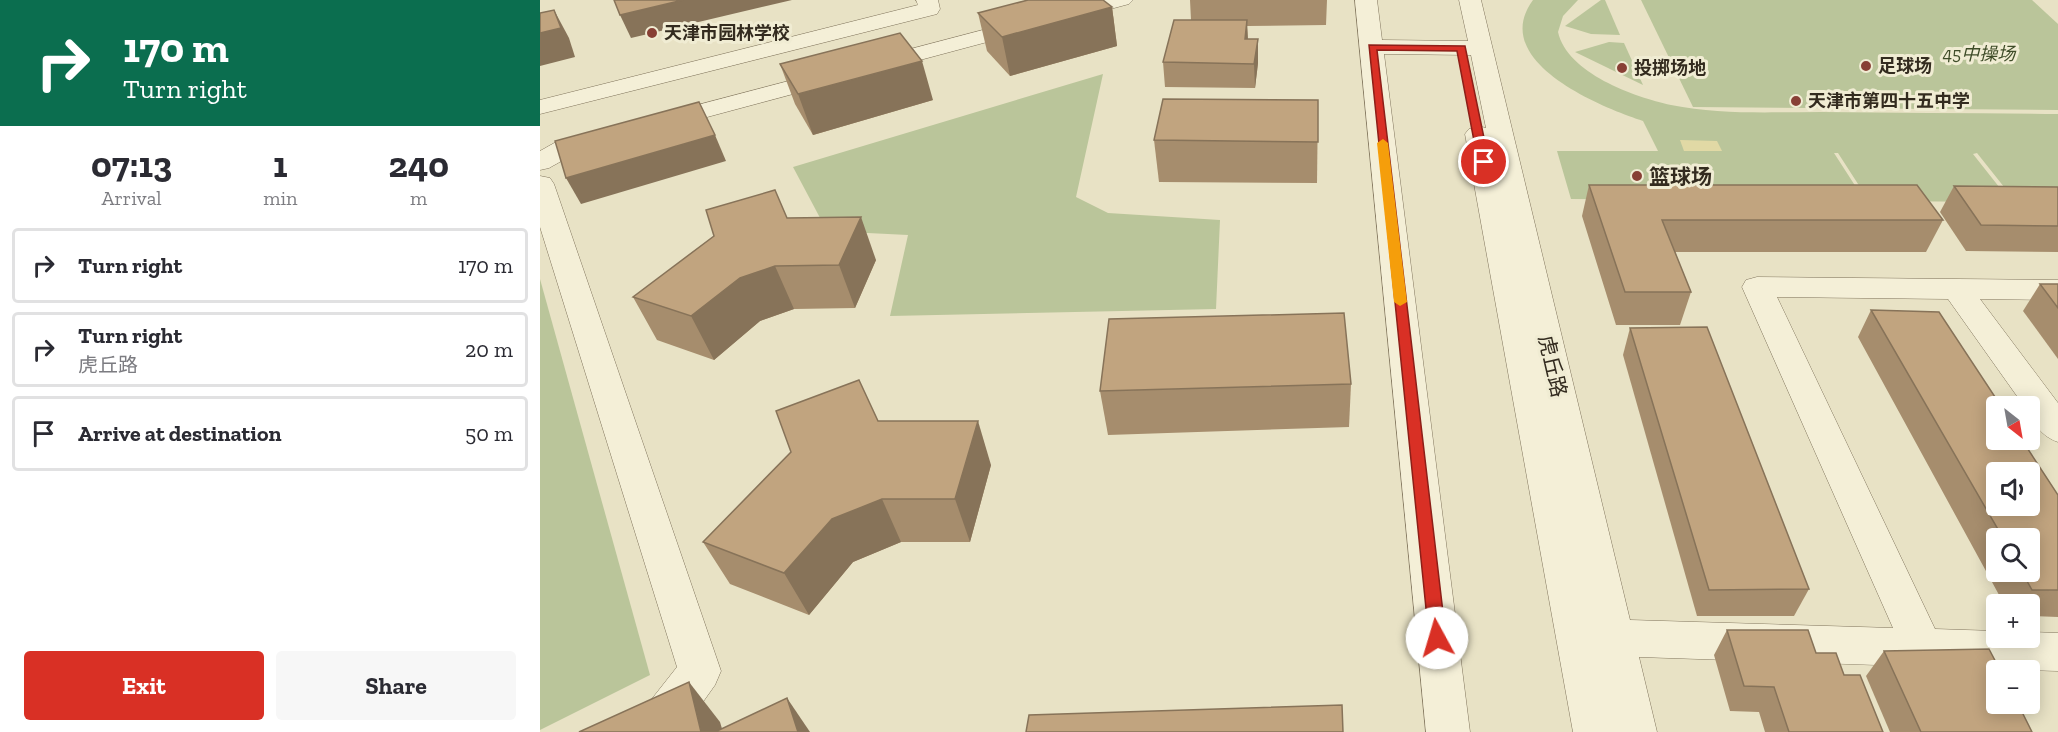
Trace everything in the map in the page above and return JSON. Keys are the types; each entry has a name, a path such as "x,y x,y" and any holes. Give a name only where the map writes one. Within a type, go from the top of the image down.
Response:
{"street":[{"path":"540,107 929,9 927,0"},
{"path":"645,126 1122,0"},
{"path":"1366,0 1448,732"},
{"name":"虎丘路","path":"1452,0 1472,48"},
{"name":"虎丘路","path":"1470,0 1472,48 1595,637 1635,732"},
{"path":"1372,47 1472,48"},
{"path":"540,162 565,148 622,133"},
{"path":"540,184 700,671 667,715 635,732"},
{"path":"1923,648 1757,287 2058,290"},
{"path":"1957,289 2058,429"},
{"path":"1595,637 1923,648 2054,660"},
{"name":"虎丘路","path":"1595,637 1595,732"}],"green space":[{"path":"1533,0 1578,0 1563,16 1558,32 1564,47 1574,60 1604,81 1621,89 1671,105 1746,112 2058,114 2058,202 2016,202 1977,153 1973,154 2011,202 1869,201 1838,153 1834,153 1865,201 1571,199 1557,151 1658,151 1643,121 1577,93 1555,78 1537,61 1525,43 1523,22"},
{"name":"投掷场地","path":"1601,0 1605,0 1620,35 1591,34 1565,26"},
{"name":"45中操场","path":"1641,0 2032,0 2058,24 2058,110 1693,107"},
{"name":"投掷场地","path":"1609,42 1624,43 1643,85 1575,52"},
{"path":"1103,74 1076,197 1108,213 1220,220 1216,309 890,316 908,235 827,231 793,167"},
{"path":"540,279 650,675 540,730"}],"sand":[{"path":"1680,140 1717,141 1722,151 1684,151"}],"building":[{"path":"614,0 683,0 620,15"},
{"path":"1028,0 1103,0 1112,7 1002,37 978,13"},
{"path":"554,10 561,28 540,33 540,13"},
{"path":"1174,20 1247,20 1245,39 1258,39 1254,64 1163,62"},
{"path":"900,33 922,61 798,94 780,64"},
{"path":"1163,99 1318,100 1318,142 1154,140"},
{"path":"699,102 715,135 566,178 555,141"},
{"path":"1589,185 1917,185 1943,220 1662,220 1691,292 1625,292"},
{"path":"1954,186 2058,187 2058,226 1981,225"},
{"path":"775,190 787,218 861,217 839,265 775,266 740,278 691,316 633,297 714,236 706,210"},
{"path":"2040,284 2058,284 2058,308"},
{"path":"1871,310 1939,312 1994,396 1986,396 1986,450 2029,450 2036,462 1986,462 1986,509"},
{"path":"1344,313 1351,384 1100,391 1109,319"},
{"path":"1707,327 1809,589 1709,590 1630,328"},
{"path":"859,380 878,421 978,421 955,499 882,499 832,519 784,573 703,542 791,452 776,411"},
{"path":"2040,468 2058,495 2058,590 2032,590 2028,582 2040,582 2040,528 1997,528 1990,516 2040,516"},
{"path":"1727,630 1808,630 1816,653 1836,653 1844,675 1860,675 1883,732 1789,732 1774,687 1744,686"},
{"path":"1989,649 1995,660 1986,660 1986,714 2023,714 2032,732 1921,732 1884,651"},
{"path":"689,682 701,732 579,732"},
{"path":"787,698 798,732 715,732"},
{"path":"1342,705 1343,732 1026,732 1029,715"}],"slow traffic":[{"path":"1383,143 1400,302"}],"place":[{"name":"天津市园林学校","path":"652,33"},
{"name":"足球场","path":"1866,66"},
{"name":"投掷场地","path":"1622,68"},
{"name":"天津市第四十五中学","path":"1796,101"},
{"name":"篮球场","path":"1637,176"}],"route":[{"path":"1437,638 1372,47 1462,48 1484,162"}]}
